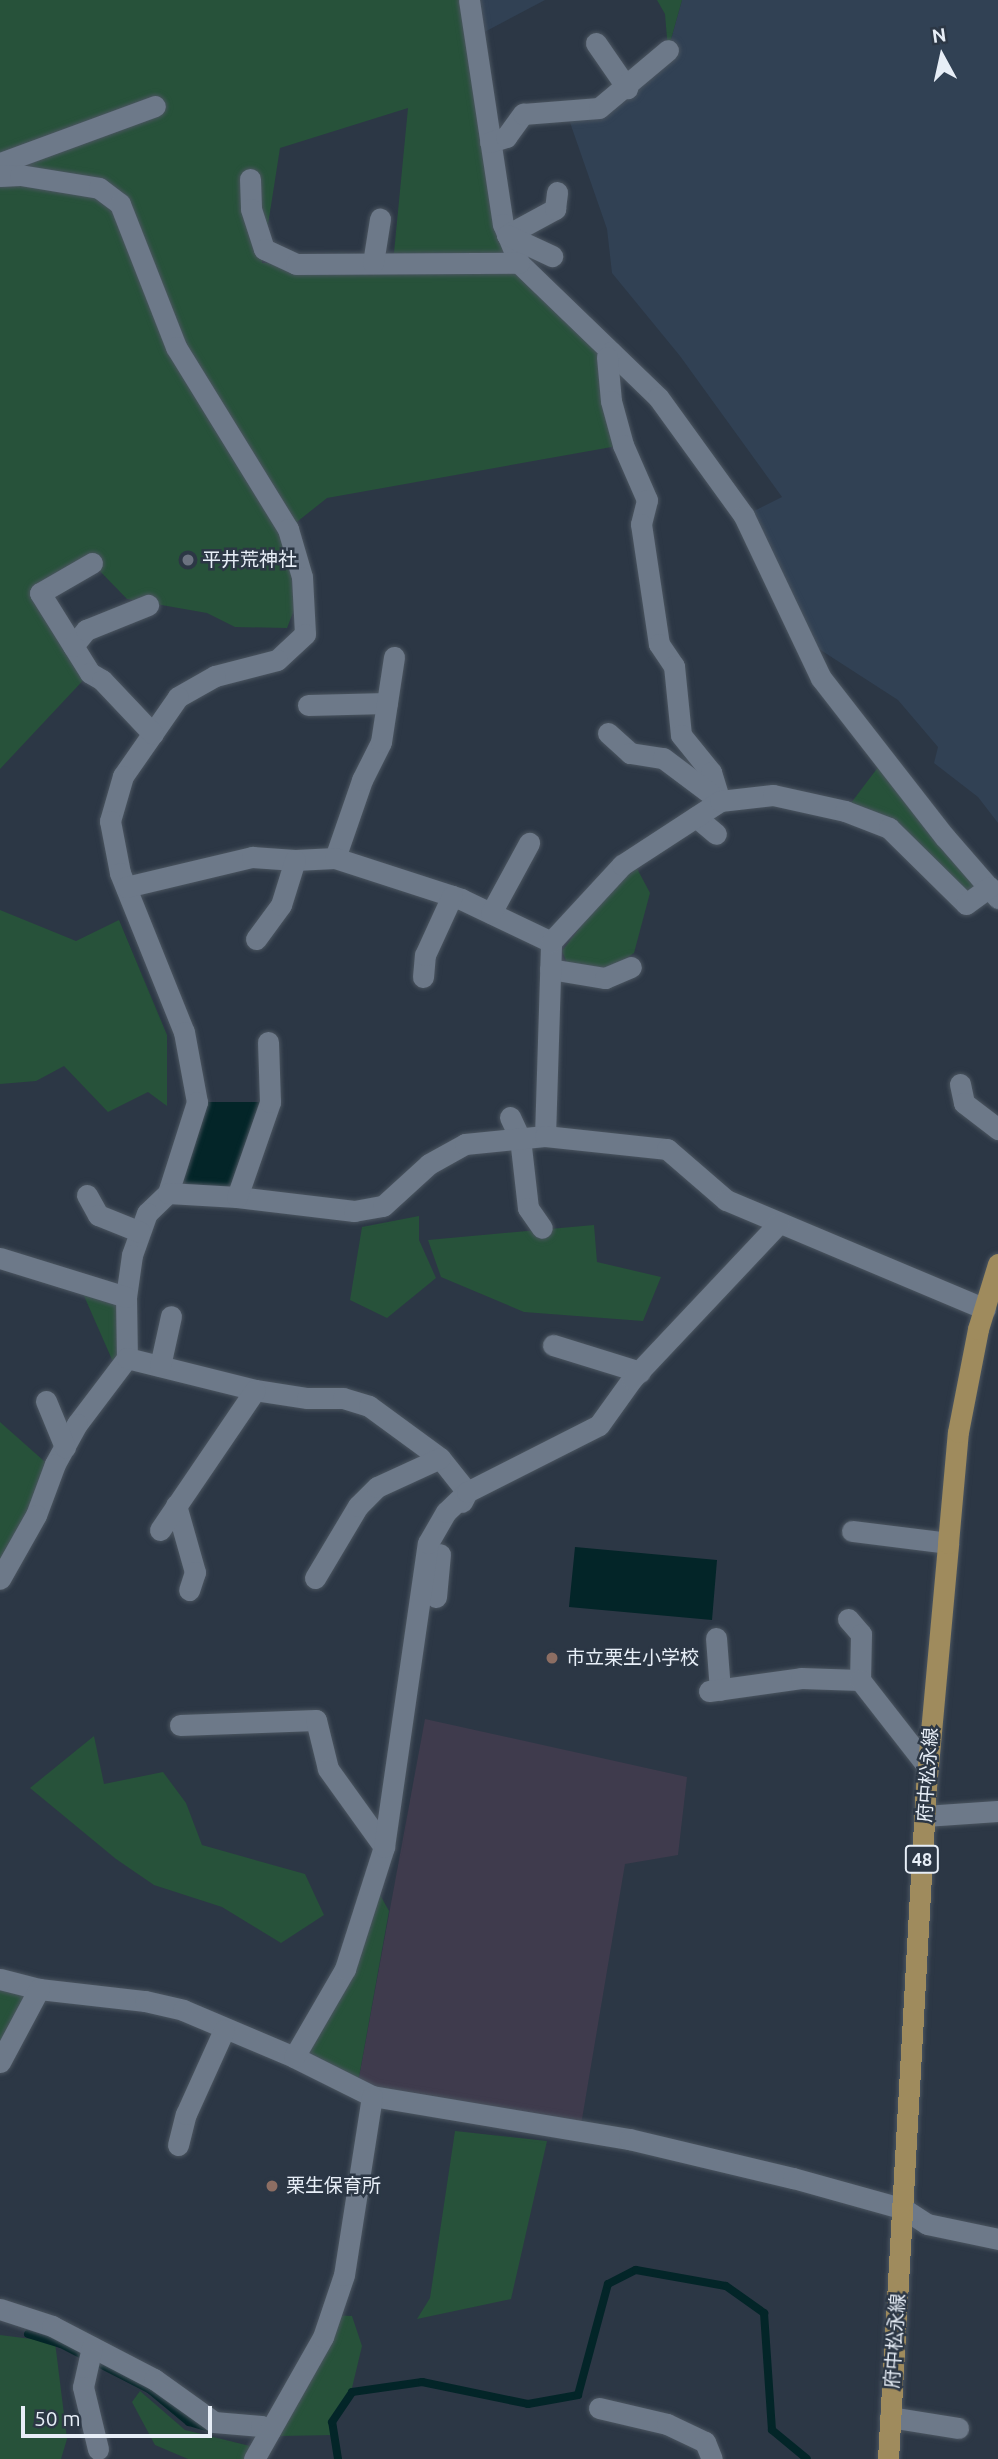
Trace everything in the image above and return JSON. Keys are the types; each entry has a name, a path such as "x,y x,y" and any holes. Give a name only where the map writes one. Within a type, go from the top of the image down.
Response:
{"main road":[{"name":"府中松永線","path":"888,2459 924,1816 958,1432 978,1329 998,1264"}],"street":[{"path":"469,0 507,235 519,263 658,397 744,516 821,678 945,837 994,893 966,904 889,828 845,811 774,795 720,801 622,865 551,942 545,1136"},
{"path":"596,43 627,88"},
{"path":"490,142 506,137 523,114 599,108 627,88 668,50"},
{"path":"0,163 155,106"},
{"path":"0,176 20,176 99,188 120,204 176,346 288,529 302,577 305,634 276,660 215,676 178,697 123,776 110,821 120,873 184,1032 197,1102 168,1193 147,1213 132,1255 126,1297 127,1358 77,1424 36,1515 0,1579"},
{"path":"250,179 251,209 264,249 296,264 519,263"},
{"path":"507,235 555,209 556,192"},
{"path":"373,263 380,219"},
{"path":"507,235 552,256"},
{"path":"611,352 607,357 611,401 623,445 647,500 640,524 659,644 674,666 681,735 711,772 720,801"},
{"path":"92,564 40,593 90,673 102,680 153,734"},
{"path":"73,646 86,630 148,604"},
{"path":"335,858 362,780 381,742 394,657"},
{"path":"308,705 387,703"},
{"path":"608,733 630,753 663,758 720,801"},
{"path":"668,743 696,766 720,801"},
{"path":"696,817 716,834"},
{"path":"491,913 529,843"},
{"path":"126,887 252,857 295,860 335,858 453,896 551,942"},
{"path":"256,939 281,905 295,860"},
{"path":"423,977 425,955 453,896"},
{"path":"550,969 605,978 631,967"},
{"path":"237,1197 270,1102 268,1042"},
{"path":"960,1084 964,1103 998,1129"},
{"path":"510,1117 520,1138 528,1208 542,1227"},
{"path":"168,1193 237,1197 354,1212 383,1206 429,1164 465,1143 545,1136 667,1149 726,1199 985,1308"},
{"path":"87,1195 98,1215 141,1232"},
{"path":"294,2057 345,1969 384,1847 428,1543 446,1512 467,1492 599,1424 640,1372 779,1223"},
{"path":"0,1258 126,1297"},
{"path":"160,1366 172,1317"},
{"path":"553,1345 640,1372"},
{"path":"127,1358 255,1390 307,1398 343,1398 369,1406 440,1458 467,1492"},
{"path":"160,1530 255,1390"},
{"path":"46,1401 65,1447"},
{"path":"315,1578 358,1506 377,1487 440,1458"},
{"path":"436,1597 441,1543 467,1492"},
{"path":"176,1506 195,1572 189,1590"},
{"path":"852,1531 948,1543"},
{"path":"848,1619 861,1634 860,1680 928,1767"},
{"path":"716,1638 715,1691 801,1678 860,1680"},
{"path":"180,1726 316,1720 328,1769 384,1847"},
{"path":"924,1816 998,1811"},
{"path":"0,1979 39,1989 145,2001 183,2010 224,2030 294,2057 372,2096 629,2139 793,2178 904,2209 927,2224 998,2239"},
{"path":"0,2062 39,1989"},
{"path":"178,2145 186,2114 224,2030"},
{"path":"254,2459 323,2337 344,2275 372,2096"},
{"path":"0,2309 52,2326 164,2385 214,2422 261,2426 270,2431"},
{"path":"92,2348 83,2387 98,2449"},
{"path":"599,2408 667,2424 705,2442 712,2459"},
{"path":"890,2417 958,2428"}],"shaded area":[{"path":"469,0 545,0 475,37"},
{"path":"682,0 998,0 998,823 978,797 934,763 938,747 898,700 802,638 744,516 782,497 680,356 612,273 607,229 566,111 599,108 668,50"},
{"path":"197,1102 270,1102 237,1197 168,1193"},
{"path":"575,1547 717,1560 712,1620 569,1607"},
{"path":"425,1719 687,1777 678,1855 625,1864 580,2131 357,2088"}],"green space":[{"path":"0,0 469,0 519,263 598,339 623,445 327,498 288,529 294,610 287,628 235,627 207,613 127,599 93,564 40,593 90,673 0,769","holes":["408,108 393,263 262,263 280,148"]},
{"path":"657,0 682,0 668,50 665,14"},
{"path":"885,758 989,887 966,904 892,830 845,811"},
{"path":"632,859 650,893 634,953 606,972 567,963 562,951"},
{"path":"0,910 76,941 119,920 167,1035 167,1106 148,1092 108,1112 64,1066 36,1081 0,1084"},
{"path":"419,1216 419,1240 436,1278 387,1318 350,1300 362,1227"},
{"path":"594,1225 597,1262 661,1277 643,1321 524,1312 441,1277 428,1240"},
{"path":"78,1282 126,1297 117,1371"},
{"path":"0,1422 53,1469 0,1579"},
{"path":"94,1736 104,1784 163,1772 186,1803 202,1845 305,1874 324,1915 281,1943 222,1907 154,1885 116,1859 30,1788"},
{"path":"373,1882 389,1911 357,2088 294,2057"},
{"path":"0,1979 39,1989 0,2062"},
{"path":"455,2131 547,2141 511,2299 417,2319 430,2298"},
{"path":"331,2315 352,2316 362,2346 351,2392 332,2421 334,2435 280,2436 270,2431"},
{"path":"0,2335 55,2342 67,2439 61,2459 0,2459"},
{"path":"140,2391 185,2430 254,2447 246,2459 188,2459 155,2445 132,2402"}],"waterway":[{"path":"338,2459 332,2422 352,2392 422,2382 528,2404 578,2395 608,2284 636,2270 726,2286 764,2313 772,2430 807,2459"},
{"path":"28,2334 61,2344 149,2389 189,2422 210,2428"}],"place":[{"name":"平井荒神社","path":"188,560"},
{"name":"市立栗生小学校","path":"552,1658"},
{"name":"栗生保育所","path":"272,2186"}]}
